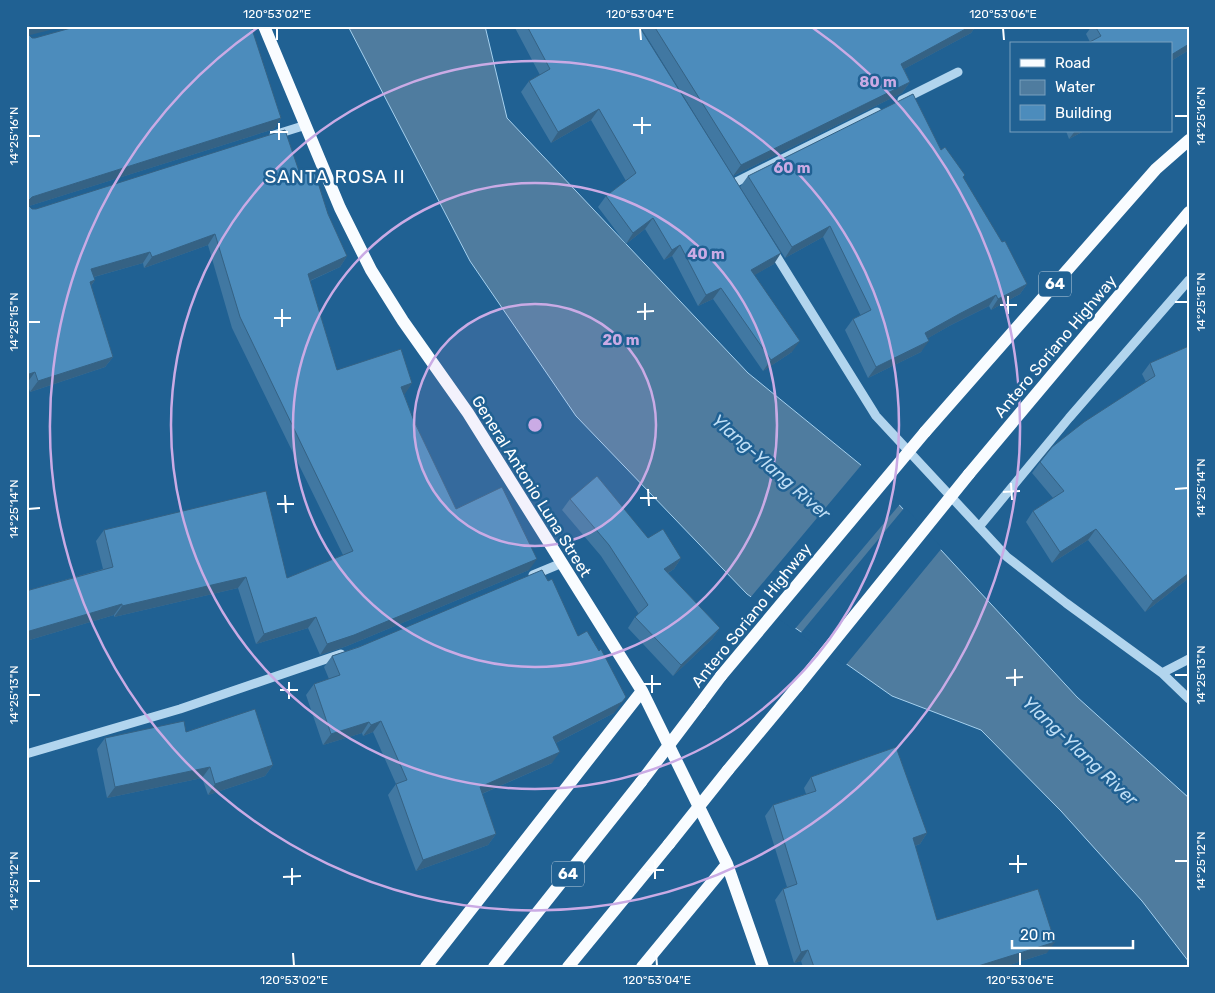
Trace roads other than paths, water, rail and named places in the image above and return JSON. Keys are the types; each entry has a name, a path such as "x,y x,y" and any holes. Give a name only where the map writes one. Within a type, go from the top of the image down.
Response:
{"main road":[{"name":"General Antonio Luna Street","path":"264,26 340,208 371,270 403,321 468,413 642,691 727,864 763,967"},
{"name":"Antero Soriano Highway","path":"494,967 641,782 721,676 925,432 1156,169 1189,140"},
{"name":"Antero Soriano Highway","path":"568,967 969,474 1189,212"},
{"path":"426,967 642,691"},
{"path":"642,967 727,864"}],"street":[{"path":"732,184 958,72"},
{"path":"268,137 306,125"},
{"path":"726,175 737,192"},
{"path":"768,242 876,416 1007,557 1162,673 1189,699"},
{"path":"979,526 1069,418 1189,280"},
{"path":"528,578 562,563"},
{"path":"26,754 180,709 349,652"},
{"path":"1162,673 1189,659"}],"water":[{"name":"Ylang-Ylang River","path":"348,26 485,26 507,118 748,373 867,470 1077,697 1189,798 1189,962 1142,901 1061,811 981,730 892,696 747,594 576,416 470,261"}],"district":[{"name":"SANTA ROSA II","path":"335,176"}]}
